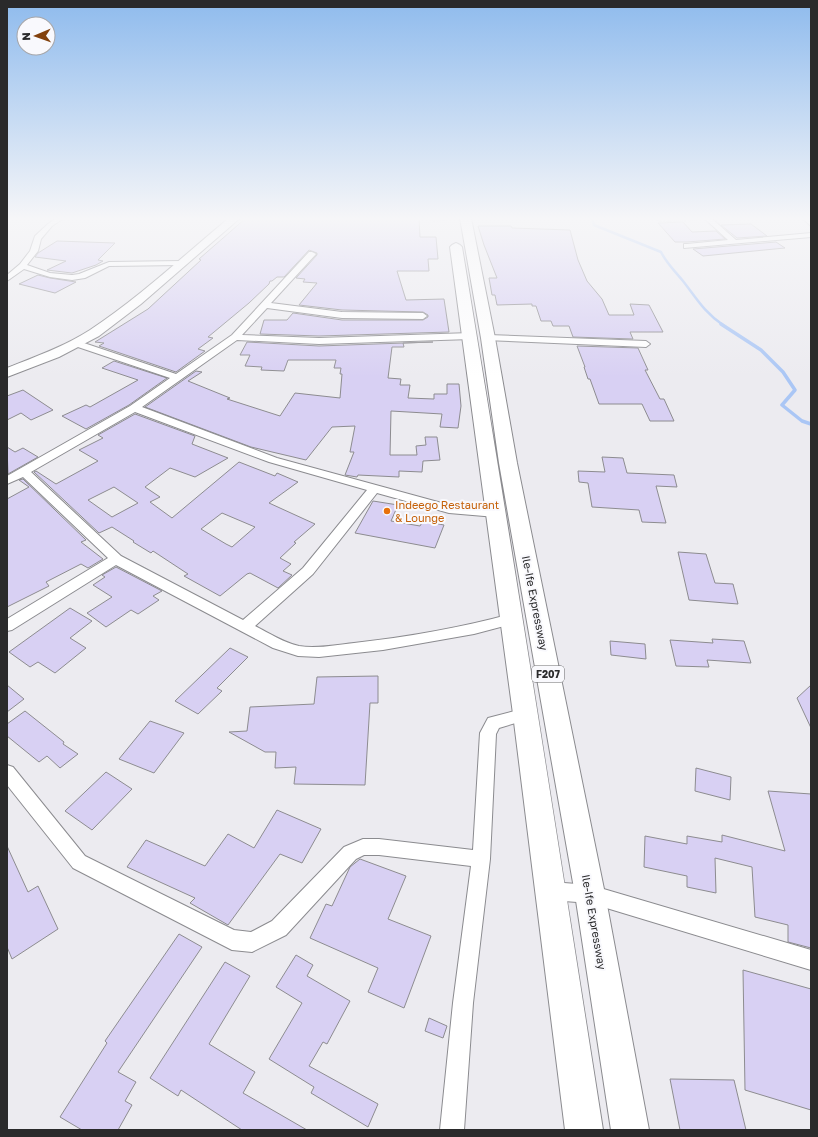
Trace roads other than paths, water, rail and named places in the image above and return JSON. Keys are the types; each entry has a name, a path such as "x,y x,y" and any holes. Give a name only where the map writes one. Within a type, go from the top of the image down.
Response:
{"main road":[{"path":"7,373 54,354 94,333 118,316 171,271"},
{"name":"Ile-Ife Expressway","path":"460,271 479,337 496,442 496,513 526,714 584,1130"},
{"name":"Ile-Ife Expressway","path":"496,442 508,463 590,894 630,1130"}],"street":[{"path":"7,279 17,271"},
{"path":"36,271 77,277 90,271"},
{"path":"7,481 134,408 176,377 235,337 296,271"},
{"path":"264,305 342,314 423,316"},
{"path":"235,337 319,341 479,337 646,344"},
{"path":"75,344 176,377"},
{"path":"134,408 273,460 448,509 496,513"},
{"path":"24,472 116,559 244,627 291,649 298,651 319,652 383,645 474,630 511,619"},
{"path":"244,627 308,572 374,489"},
{"path":"7,626 116,559"},
{"path":"452,1130 463,1002 481,859 488,733 494,723 526,714"},
{"path":"7,772 79,862 232,940 252,942 279,928 350,853 363,847 379,847 481,859"},
{"path":"551,891 590,894 811,960"}],"waterway":[{"path":"674,271 701,305 723,325"},
{"path":"721,324 761,350 783,372 795,390 782,405 802,421 811,424"}],"place":[{"name":"Indeego Restaurant & Lounge","path":"387,511"}]}
